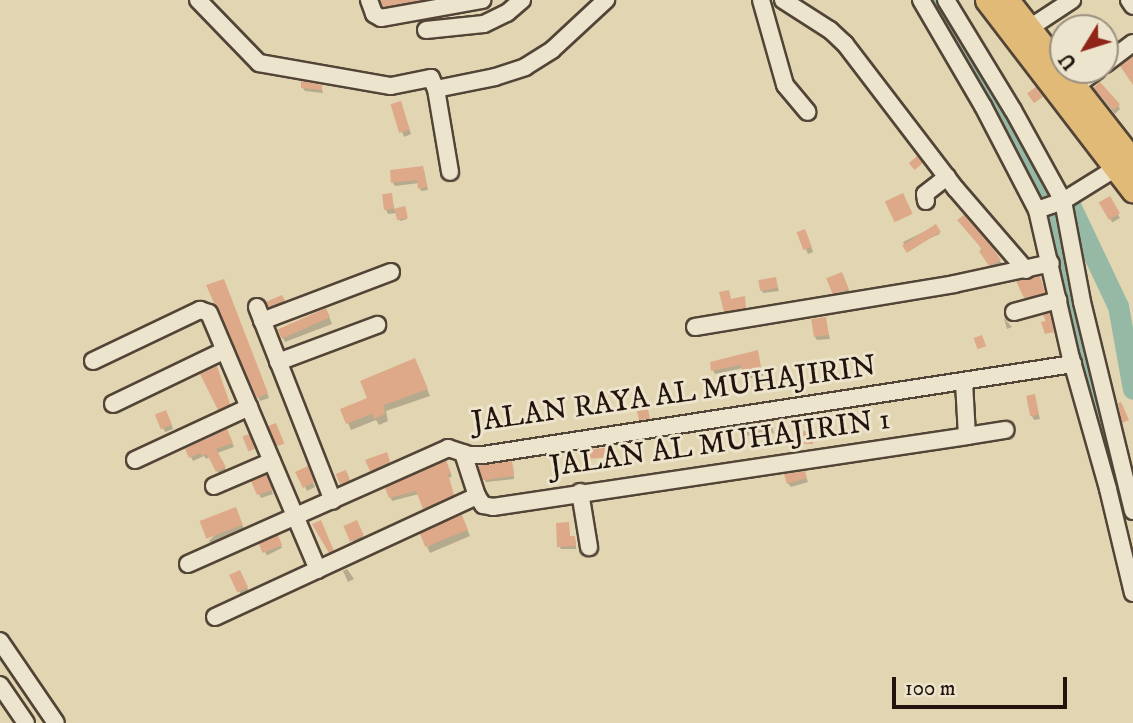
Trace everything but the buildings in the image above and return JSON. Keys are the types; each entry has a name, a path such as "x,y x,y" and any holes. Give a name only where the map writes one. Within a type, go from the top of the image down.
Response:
{"highway":[{"path":"987,0 1129,162"},
{"path":"1007,0 1129,162 1133,190"}],"street":[{"path":"198,0 258,63 391,86 431,78 436,89 450,172"},
{"path":"369,0 374,14 381,18 432,5 482,0"},
{"path":"426,30 484,24 507,13 522,0"},
{"path":"436,89 495,78 525,67 552,50 606,0"},
{"path":"761,0 785,85 808,112"},
{"path":"783,0 830,30 845,44 947,177 1026,270"},
{"path":"921,0 983,106 1051,205 1051,263 1073,364 1096,409 1133,511"},
{"path":"946,0 1013,110 1051,205 1096,409 1108,489 1133,593"},
{"path":"1028,29 1072,0"},
{"path":"1129,0 1133,6"},
{"path":"1074,87 1078,84"},
{"path":"1051,205 1129,162"},
{"path":"926,201 925,194 947,177"},
{"path":"695,327 1026,270 1051,263"},
{"path":"333,500 260,314 391,272"},
{"path":"1014,312 1058,300"},
{"path":"93,361 200,310 209,313 318,570"},
{"path":"278,362 377,325"},
{"path":"113,404 225,350"},
{"name":"JALAN RAYA AL MUHAJIRIN","path":"188,564 448,448 483,455 1073,364"},
{"path":"964,382 967,436"},
{"path":"135,460 249,407"},
{"name":"JALAN AL MUHAJIRIN 1","path":"477,496 483,505 493,507 1006,430"},
{"path":"215,617 477,496 463,453"},
{"path":"214,486 272,461"},
{"path":"580,492 589,547"},
{"path":"0,641 57,723"},
{"path":"0,685 26,723"}],"waterway":[{"path":"934,0 1041,186 1053,216 1111,473"},
{"path":"1069,203 1118,306 1133,389"}]}
